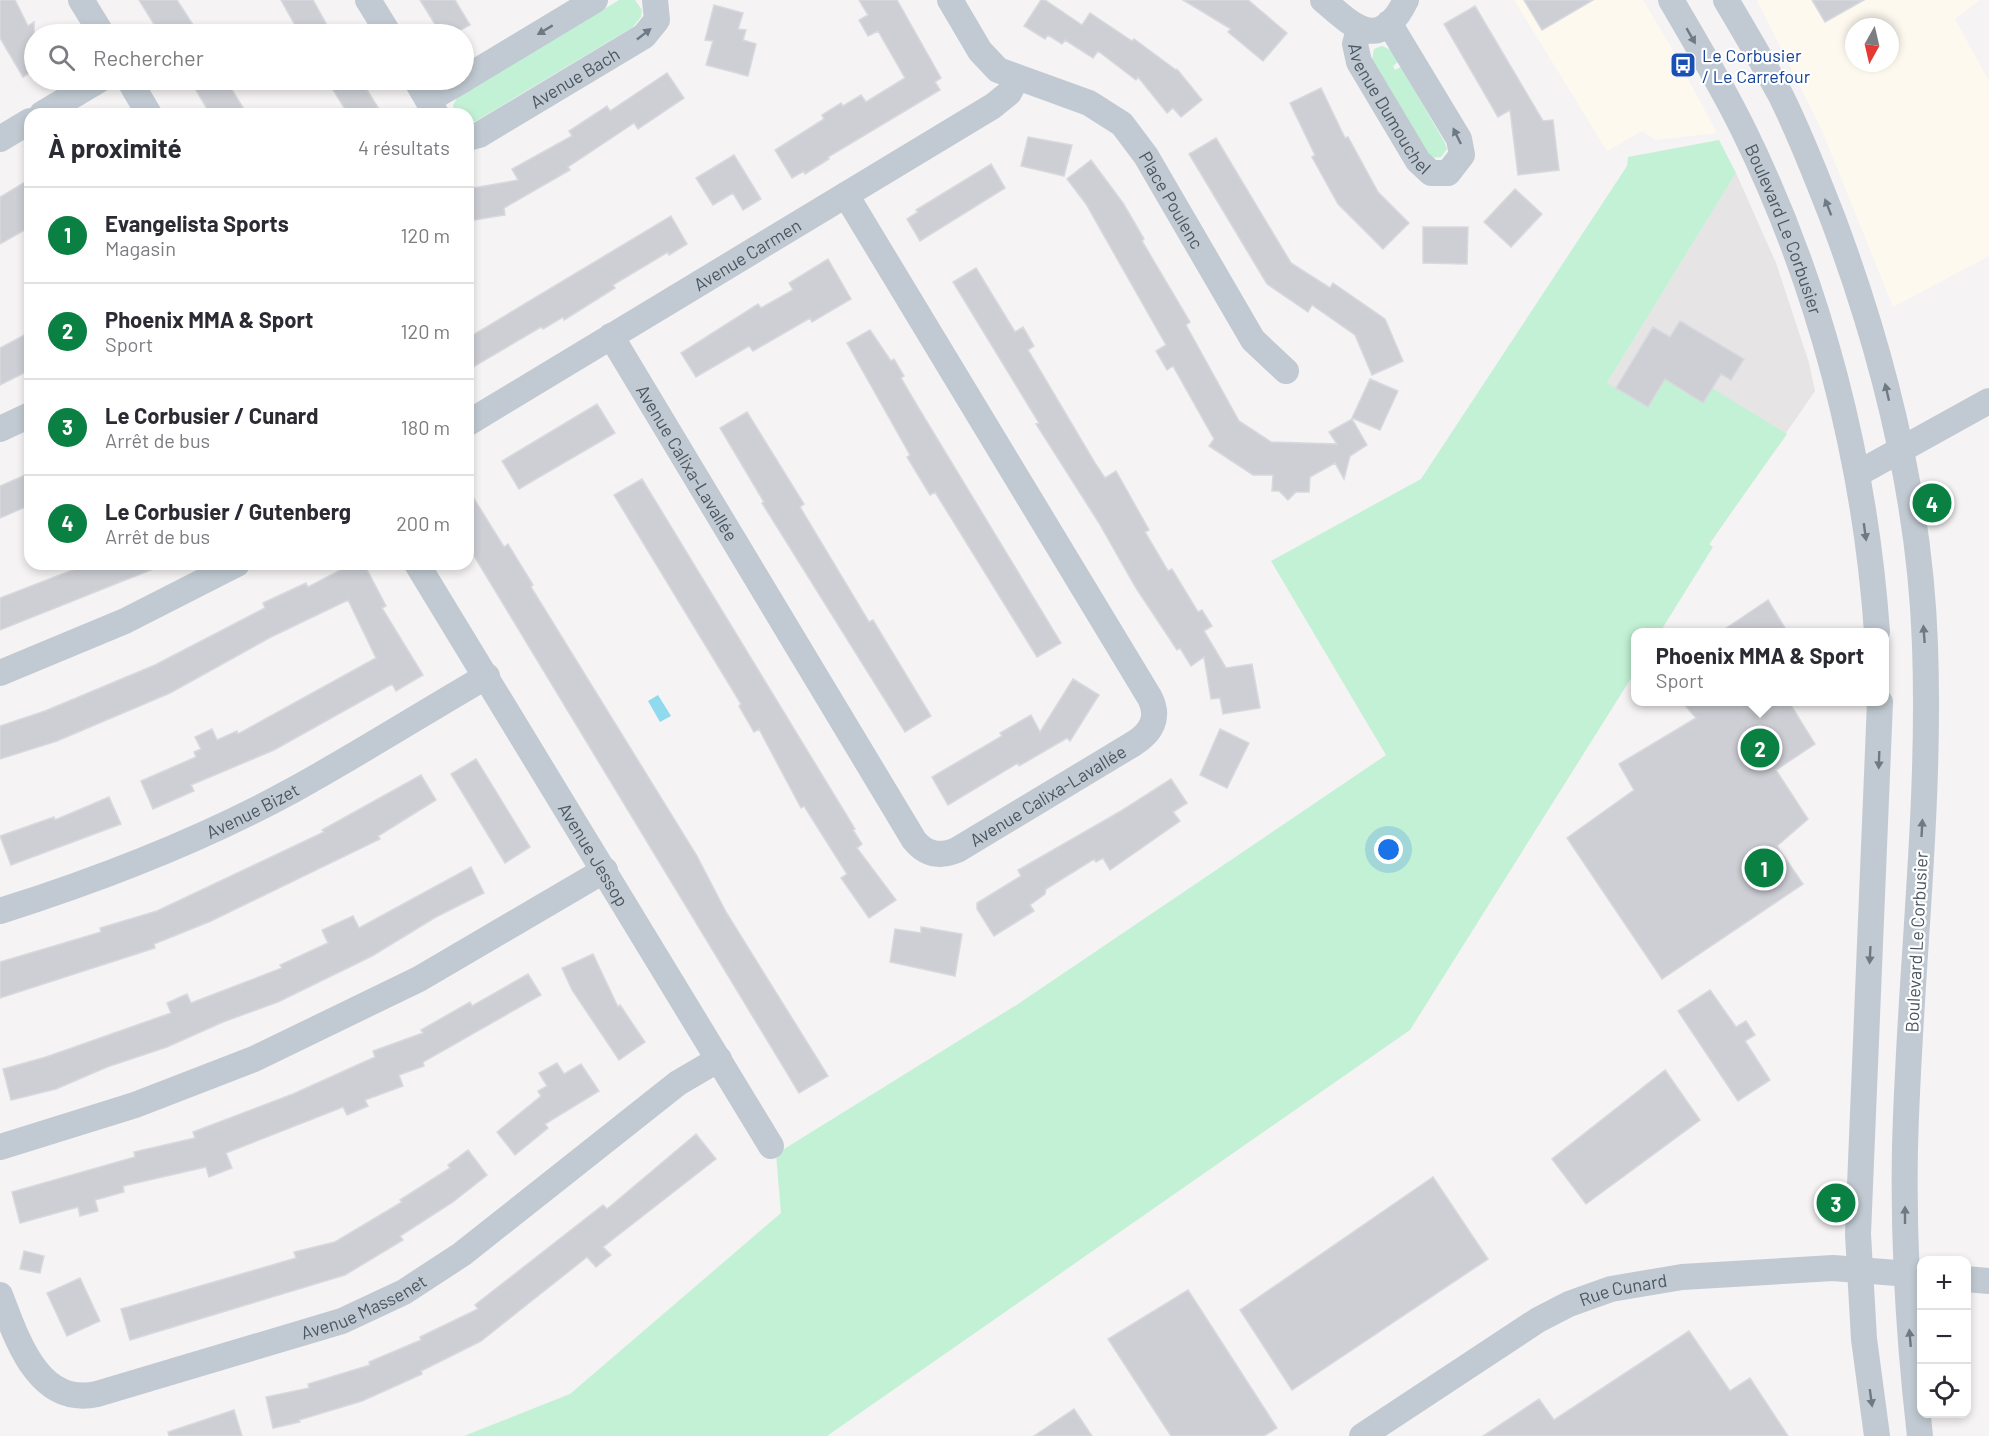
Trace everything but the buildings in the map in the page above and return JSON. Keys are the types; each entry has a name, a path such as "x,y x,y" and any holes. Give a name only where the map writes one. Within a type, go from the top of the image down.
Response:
{"street":[{"path":"81,0 96,24"},
{"path":"368,0 383,24"},
{"path":"474,72 595,0"},
{"name":"Avenue Bach","path":"474,136 644,36 657,20 655,0"},
{"name":"Place Poulenc","path":"950,0 987,60 998,70 1089,103 1122,124 1146,156 1253,340 1286,371"},
{"name":"Avenue Dumouchel","path":"1323,0 1359,30 1376,30 1389,23 1406,0"},
{"name":"Boulevard Le Corbusier","path":"1671,0 1740,124 1788,233 1832,369 1857,474 1876,628"},
{"name":"Boulevard Le Corbusier","path":"1726,0 1781,96 1818,180 1866,314 1900,449 1920,578 1926,671 1925,757 1905,1143 1920,1436"},
{"name":"Avenue Dumouchel","path":"1359,30 1355,44 1359,62 1418,161 1431,173 1448,173 1462,155 1459,139 1389,23"},
{"name":"Avenue Carmen","path":"474,419 1001,101 1017,78"},
{"path":"52,108 82,90"},
{"path":"135,90 145,108"},
{"path":"427,98 442,90"},
{"path":"0,139 24,125"},
{"name":"Avenue Calixa-Lavallée","path":"611,336 914,840 922,848 939,854 957,850 1134,744 1152,727 1155,716 1150,698 846,195"},
{"path":"1857,474 1989,401"},
{"path":"0,429 24,418"},
{"path":"0,673 125,621 225,570"},
{"name":"Avenue Jessop","path":"421,570 771,1146"},
{"name":"Avenue Bizet","path":"0,911 97,879 217,828 294,790 487,676"},
{"path":"1877,1436 1866,1361 1859,1269 1861,1136 1880,706"},
{"path":"0,1147 135,1105 254,1059 419,979 604,870"},
{"name":"Avenue Massenet","path":"0,1295 38,1374 50,1386 73,1396 98,1394 331,1324 384,1303 442,1269 671,1089 719,1059"},
{"name":"Rue Cunard","path":"1362,1436 1538,1320 1569,1304 1605,1291 1682,1276 1833,1268 1913,1274"},
{"path":"1971,1279 1989,1281"}],"shaded area":[{"path":"1514,0 1643,0 1677,57 1670,61 1676,70 1682,68 1717,133 1656,140 1642,131 1607,151"},
{"path":"1757,0 1980,0 1955,19 1989,81 1989,256 1893,307 1822,131"},
{"path":"1736,173 1776,263 1809,363 1815,391 1709,545 1607,383"}],"green space":[{"path":"619,0 635,0 642,10 641,17 633,27 474,122 474,108 454,108 453,105 457,98 474,90 474,88"},
{"path":"1382,46 1391,50 1398,62 1393,66 1395,70 1401,67 1445,143 1447,149 1441,157 1430,158 1372,60 1374,49"},
{"path":"1719,140 1736,173 1607,383 1648,407 1665,379 1703,402 1712,388 1787,434 1709,544 1713,547 1662,628 1631,628 1631,678 1410,1030 827,1436 464,1436 570,1394 781,1213 776,1154 1018,1004 1386,755 1271,561 1421,479 1627,166 1628,157"}],"water":[{"path":"658,695 671,716 660,722 648,701"}],"place":[{"name":"Le Corbusier / Le Carrefour","path":"1683,65"},
{"name":"Le Corbusier / Gutenberg","path":"1932,503"},
{"name":"Phoenix MMA & Sport","path":"1760,748"},
{"name":"Evangelista Sports","path":"1764,868"},
{"name":"Le Corbusier / Cunard","path":"1836,1203"}]}
